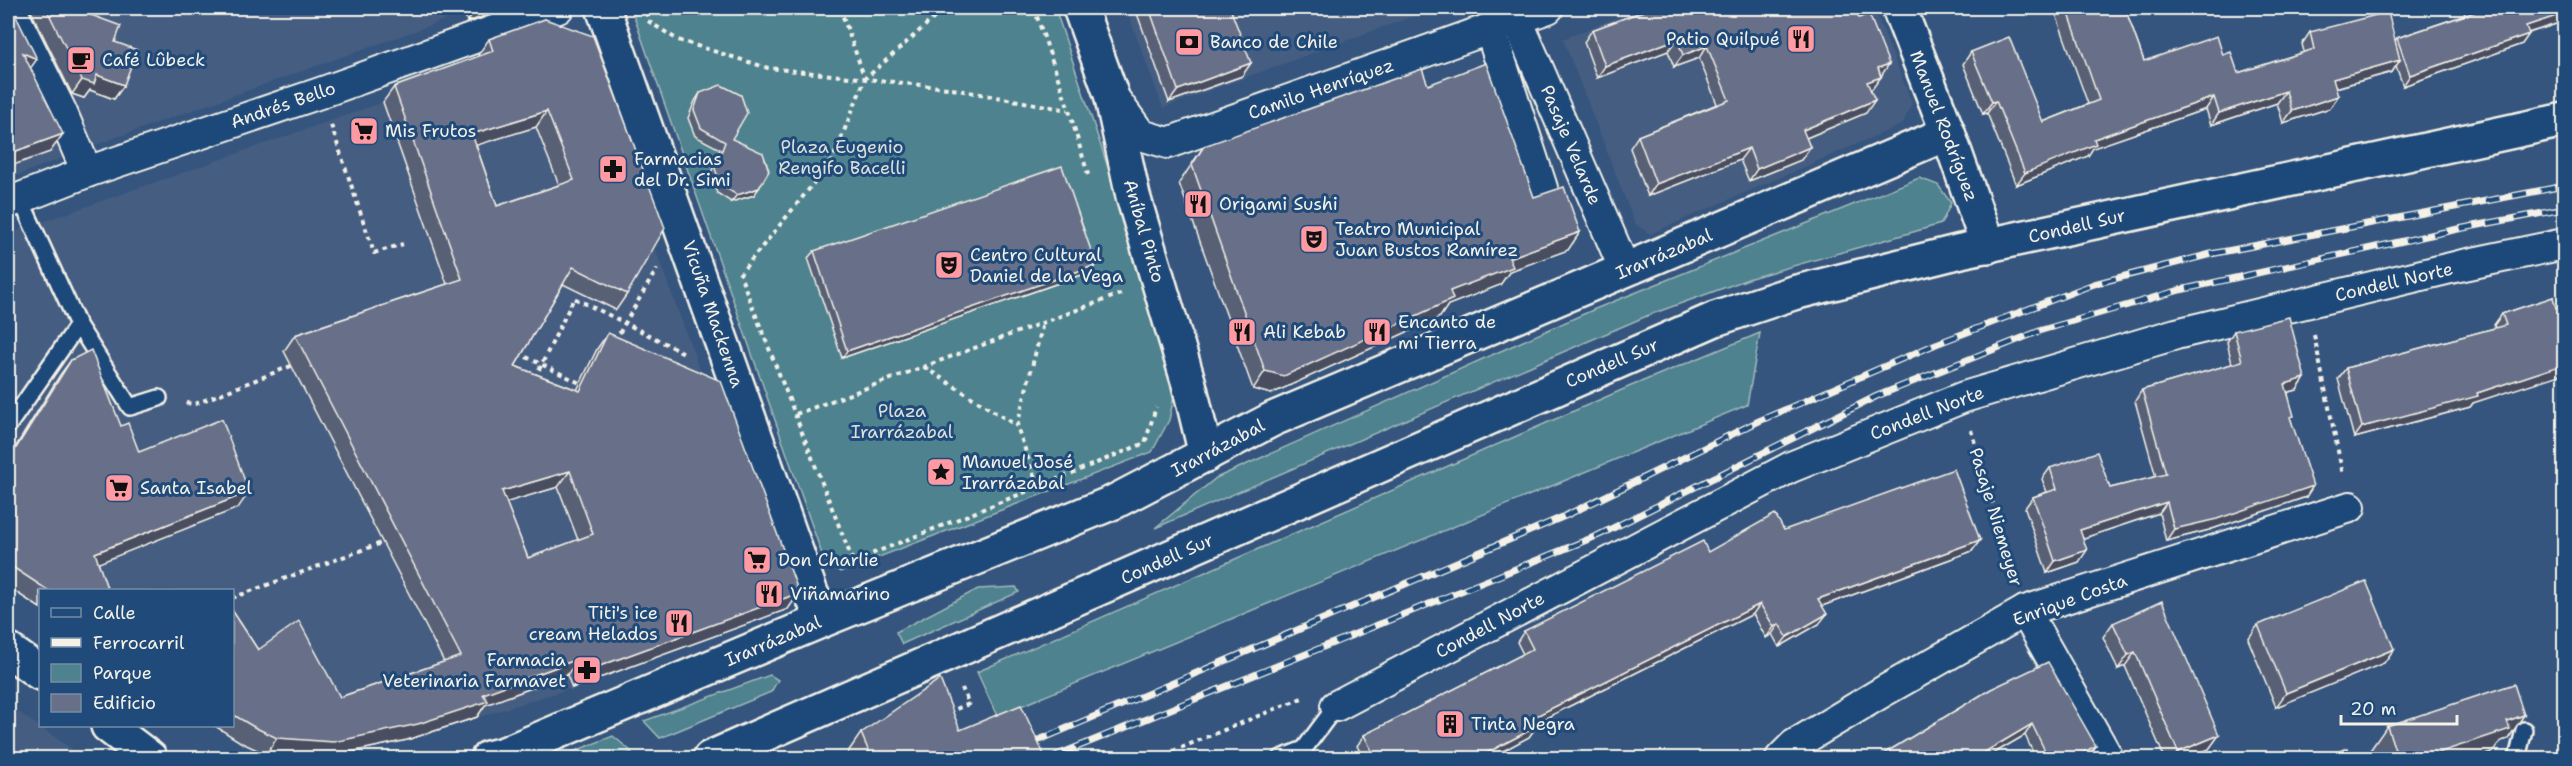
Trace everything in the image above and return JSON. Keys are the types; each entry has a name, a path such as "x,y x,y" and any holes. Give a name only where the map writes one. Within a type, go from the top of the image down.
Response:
{"street":[{"path":"10,8 61,111 87,172"},
{"name":"Andrés Bello","path":"14,201 87,172 320,93 558,8"},
{"name":"Vicuña Mackenna","path":"603,8 807,583 823,620"},
{"name":"Aníbal Pinto","path":"1080,8 1111,94 1133,196 1189,384 1206,454"},
{"name":"Camilo Henríquez","path":"1111,94 1141,135 1168,143 1548,8"},
{"name":"Manuel Rodríguez","path":"1899,8 1988,246"},
{"path":"1503,24 1542,188"},
{"name":"Pasaje Velarde","path":"1503,24 1625,270"},
{"name":"Condell Sur","path":"710,759 1715,319 1793,293 1988,246 2565,120"},
{"name":"Irarrázabal","path":"488,759 1114,502 1273,419 1948,134"},
{"name":"Condell Norte","path":"1336,706 1791,467 1964,397 2176,334 2565,244"},
{"name":"Enrique Costa","path":"1781,759 1794,745 2025,611 2350,507"},
{"name":"Pasaje Niemeyer","path":"2025,611 2108,759"},
{"path":"8,650 39,672"},
{"path":"109,727 143,756 174,759"}],"lane":[{"path":"14,201 78,325 130,407 159,398"},
{"path":"8,426 78,325"},
{"path":"1281,759 1304,749 1336,706"},
{"path":"2517,759 2524,730"}],"path":[{"path":"640,17 668,8"},
{"path":"840,8 865,79"},
{"path":"740,275 832,161 865,79 934,18 940,8"},
{"path":"1034,8 1069,110 1091,185"},
{"path":"640,17 645,27"},
{"path":"640,17 678,40 768,68 947,88 1069,110"},
{"path":"320,93 374,253 403,244"},
{"path":"610,351 682,227"},
{"path":"735,264 853,559 866,603"},
{"path":"796,414 1128,291"},
{"path":"533,381 574,298 736,379"},
{"path":"2307,302 2350,507"},
{"path":"1038,487 1017,426 1043,322"},
{"path":"512,350 590,387"},
{"path":"159,398 195,404 304,361"},
{"path":"924,367 1017,426"},
{"name":"Pasaje Niemeyer","path":"1964,397 1971,430 2025,611"},
{"path":"807,583 853,559 1038,487 1145,442 1157,402"},
{"path":"234,597 381,543 385,532"},
{"path":"1156,759 1317,692 1336,706"}],"shaded area":[{"path":"8,8 479,8 112,139 8,179"},
{"path":"1126,8 1435,8 1163,108"},
{"path":"1640,8 1874,8 1912,103 1903,124 1650,234 1635,224 1563,39"},
{"path":"554,42 582,52 710,397 572,688 406,740 323,758 266,754 217,727 234,727 234,589 39,590 8,587 8,234"},
{"path":"8,705 85,758 8,758"}],"green space":[{"path":"631,8 1055,8 1178,378 1169,420 1152,452 840,572 824,560"},
{"path":"1919,178 1938,185 1951,203 1941,224 1751,278 1649,315 1155,528 1216,478 1595,309"},
{"path":"1760,333 1747,405 997,716 977,672 1631,386"},
{"path":"1016,587 1019,592 902,644 896,632 978,589"},
{"path":"770,675 778,680 771,692 660,738 644,721"},
{"path":"613,736 632,752 619,758 557,758"}],"building":[{"path":"8,8 12,8 37,59 23,53 63,134 8,154"},
{"path":"46,8 72,8 121,26 115,42 137,50 124,85 97,75 94,84 82,80"},
{"name":"Banco de Chile","path":"1149,8 1230,8 1251,63 1178,90"},
{"path":"1652,8 1855,8 1859,18 1869,14 1889,64 1878,68 1881,77 1867,82 1875,100 1803,130 1810,147 1757,169 1749,148 1656,184 1638,136 1729,100 1707,46 1683,55 1677,39 1605,66 1592,30"},
{"path":"2067,8 2125,8 2144,61 2217,36 2223,55 2231,52 2238,73 2314,49 2310,32 2388,12 2400,60 2333,79 2338,96 2292,111 2286,91 2219,113 2214,97 2094,139 2096,144 2025,173 1996,101 1992,102 1971,52 2009,37 2043,122 2099,100"},
{"path":"2474,8 2564,8 2565,13 2526,26 2529,34 2410,75 2397,38 2475,12"},
{"path":"545,19 593,36 665,228 627,294 573,267 515,366 580,391 608,333 721,381 799,593 583,672 578,659 483,694 488,701 418,724 334,742 277,738 234,715 234,613 258,650 299,621 340,697 461,656 295,335 462,279 394,87 493,51 489,39","holes":["547,111 574,180 497,206 472,134","570,471 593,534 528,558 502,491"]},
{"path":"1486,63 1534,197 1564,187 1580,232 1509,258 1513,267 1450,291 1453,299 1284,376 1265,371 1192,165 1204,146 1422,69 1428,85"},
{"path":"721,85 741,95 747,113 732,139 763,153 769,171 759,188 737,195 722,186 715,169 725,142 701,128 694,110 700,93"},
{"name":"Centro Cultural Daniel de la Vega","path":"1062,166 1096,265 847,351 814,251"},
{"path":"2553,297 2556,308 2565,306 2565,364 2477,393 2478,396 2362,427 2346,368 2506,325 2502,314"},
{"path":"2289,317 2305,378 2285,384 2294,416 2290,417 2313,486 2217,519 2174,529 2167,502 2080,530 2087,550 2055,561 2033,497 2057,489 2050,468 2097,452 2110,488 2166,474 2142,390 2242,361 2234,331"},
{"name":"Santa Isabel","path":"91,350 121,426 128,423 139,452 222,419 249,492 95,553 107,589 46,589 8,564 8,461 71,360"},
{"path":"1954,469 1980,540 1818,599 1827,614 1787,637 1779,624 1774,627 1760,604 1532,718 1536,727 1475,759 1376,759 1364,735 1533,649 1524,631 1703,541 1708,552 1775,514 1784,530"},
{"path":"2366,581 2394,649 2286,693 2258,625"},
{"path":"2162,601 2219,735 2178,752 2135,652 2128,655 2113,623"},
{"path":"2048,662 2096,746 2069,759 2049,759 2032,724 1973,759 1875,759 1991,689"},
{"path":"940,679 960,730 1021,705 1046,759 872,759 861,733"},
{"path":"2514,684 2524,715 2507,721 2510,729 2420,759 2416,759 2415,755 2406,759 2398,759 2387,726"},
{"path":"2348,748 2351,759 2317,759"}],"railway":[{"path":"997,758 1565,516 1759,421 1936,344 2094,284 2211,254 2564,186"},
{"path":"1050,758 1599,535 1877,396 2042,330 2180,290 2458,229 2564,209"}],"place":[{"name":"Patio Quilpué","path":"1801,39"},
{"name":"Banco de Chile","path":"1189,42"},
{"name":"Café Lûbeck","path":"81,60"},
{"name":"Mis Frutos","path":"364,131"},
{"name":"Farmacias del Dr. Simi","path":"613,169"},
{"name":"Origami Sushi","path":"1198,204"},
{"name":"Teatro Municipal Juan Bustos Ramírez","path":"1314,239"},
{"name":"Centro Cultural Daniel de la Vega","path":"949,265"},
{"name":"Ali Kebab","path":"1242,332"},
{"name":"Encanto de mi Tierra","path":"1377,332"},
{"name":"Manuel José Irarrázabal","path":"941,472"},
{"name":"Santa Isabel","path":"119,488"},
{"name":"Don Charlie","path":"757,560"},
{"name":"Viñamarino","path":"769,594"},
{"name":"Titi's ice cream Helados","path":"679,623"},
{"name":"Farmacia Veterinaria Farmavet","path":"587,670"},
{"name":"Tinta Negra","path":"1450,724"}],"park label":[{"name":"Plaza Eugenio Rengifo Bacelli","path":"842,157"},
{"name":"Plaza Irarrázabal","path":"902,421"}]}
